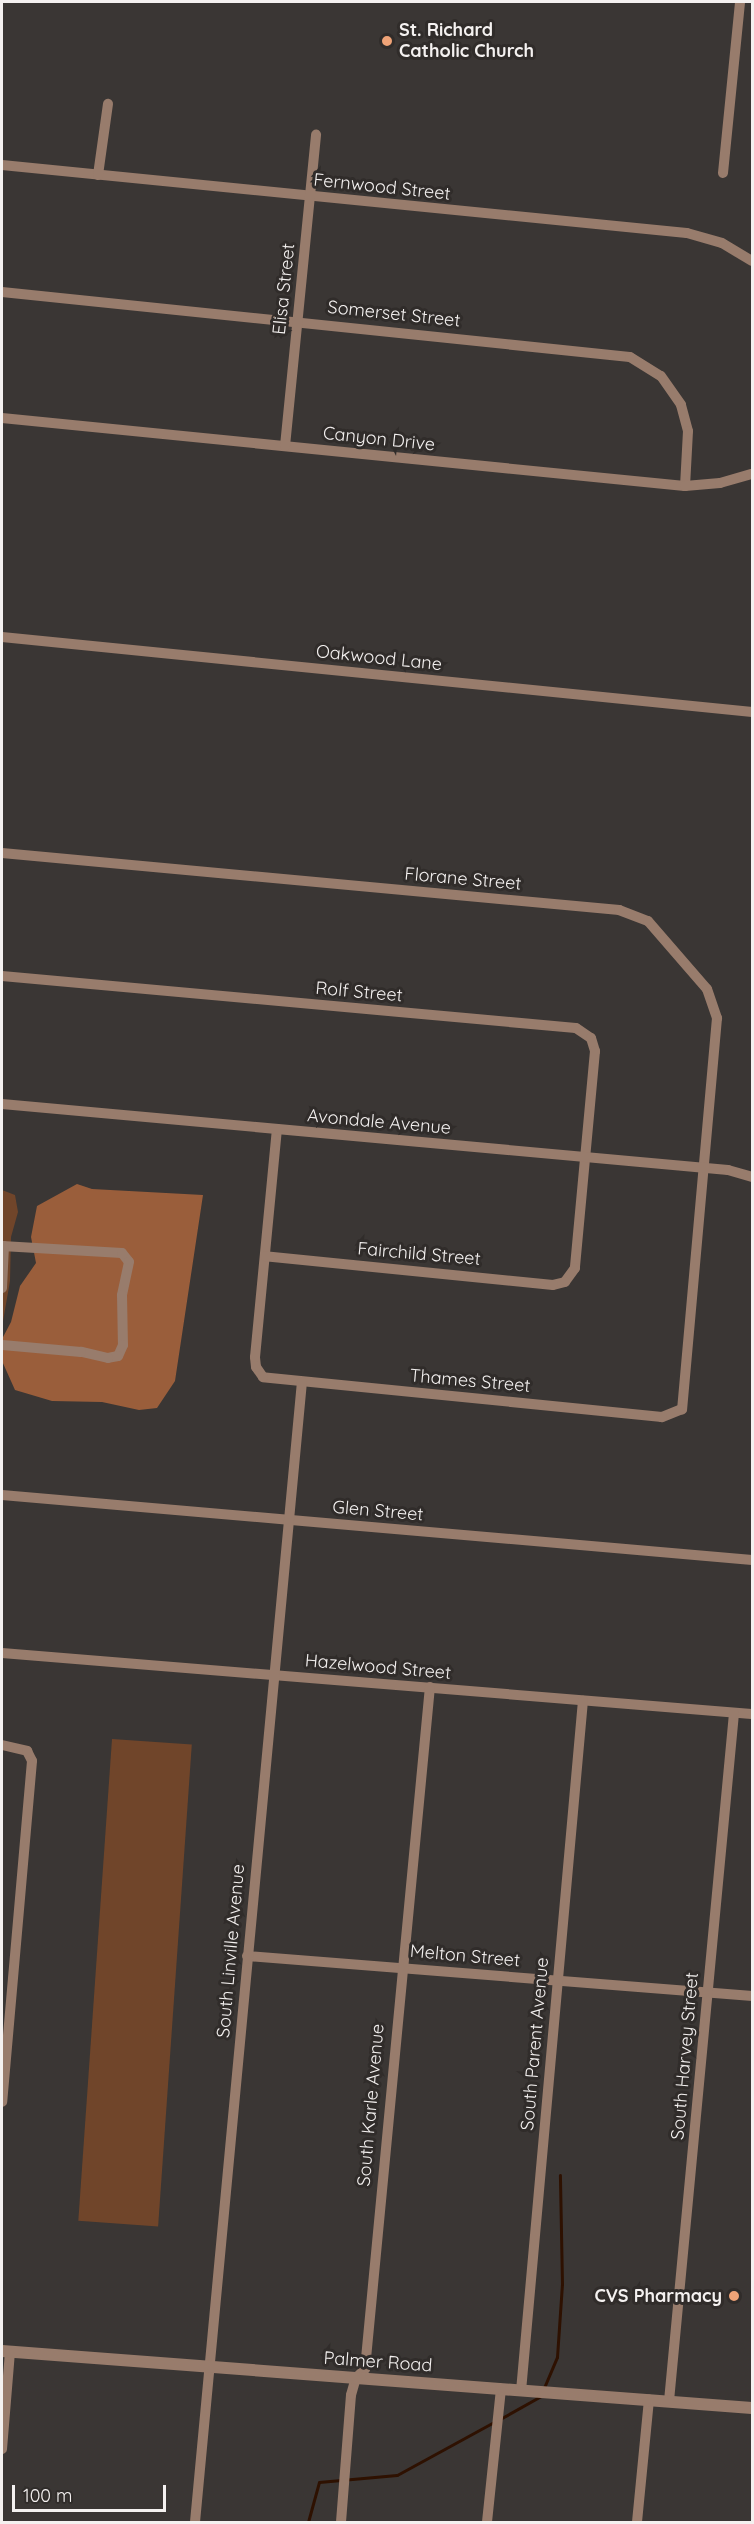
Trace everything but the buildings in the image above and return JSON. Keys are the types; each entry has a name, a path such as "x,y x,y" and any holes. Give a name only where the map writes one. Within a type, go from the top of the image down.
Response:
{"street":[{"path":"723,173 740,2"},
{"path":"98,175 108,104"},
{"name":"Elisa Street","path":"285,446 316,135"},
{"name":"Fernwood Street","path":"2,165 687,233 722,243 753,261"},
{"name":"Somerset Street","path":"2,292 615,353 635,359 661,376 681,405 688,430 685,486"},
{"name":"Canyon Drive","path":"2,418 685,486 720,483 753,474"},
{"name":"Oakwood Lane","path":"2,637 753,712"},
{"name":"Florane Street","path":"2,853 637,914 655,928 706,989 716,1008 704,1168"},
{"name":"Rolf Street","path":"2,976 576,1028 591,1038 595,1051 575,1268 567,1280"},
{"name":"Avondale Avenue","path":"2,1104 704,1168 753,1177"},
{"name":"Thames Street","path":"277,1129 256,1367 268,1379 674,1415 686,1400 704,1168"},
{"path":"2,1288 3,1246 122,1253 129,1262 122,1294 123,1345 118,1356 108,1358 81,1352 2,1345"},
{"name":"Fairchild Street","path":"265,1256 553,1285 567,1280"},
{"name":"South Linville Avenue","path":"195,2523 303,1382"},
{"name":"Glen Street","path":"2,1495 753,1560"},
{"name":"Hazelwood Street","path":"2,1653 753,1714"},
{"name":"South Karle Avenue","path":"341,2523 351,2395 356,2378 365,2369 400,1967 430,1687"},
{"name":"South Parent Avenue","path":"521,2391 583,1701"},
{"name":"South Harvey Street","path":"669,2402 734,1713"},
{"path":"2,1745 29,1753 32,1761 2,2102"},
{"name":"Melton Street","path":"247,1956 753,1996"},
{"path":"2,2450 6,2352"},
{"name":"Palmer Road","path":"6,2352 753,2408"},
{"path":"487,2523 501,2390"},
{"path":"637,2523 649,2400"}],"shaded area":[{"path":"77,1184 92,1189 203,1195 175,1381 157,1408 139,1410 102,1402 52,1401 15,1390 2,1361 2,1339 11,1322 20,1286 36,1263 31,1237 37,1206"},
{"path":"2,1190 15,1195 18,1212 11,1237 10,1281 2,1327"},
{"path":"112,1739 192,1745 158,2226 78,2221"}],"waterway":[{"path":"543,2390 557,2357 562,2284 560,2175"},
{"path":"500,2419 541,2396"},
{"path":"308,2522 319,2482 397,2475 494,2422"}],"place":[{"name":"St. Richard Catholic Church","path":"387,41"},
{"name":"CVS Pharmacy","path":"734,2296"}]}
